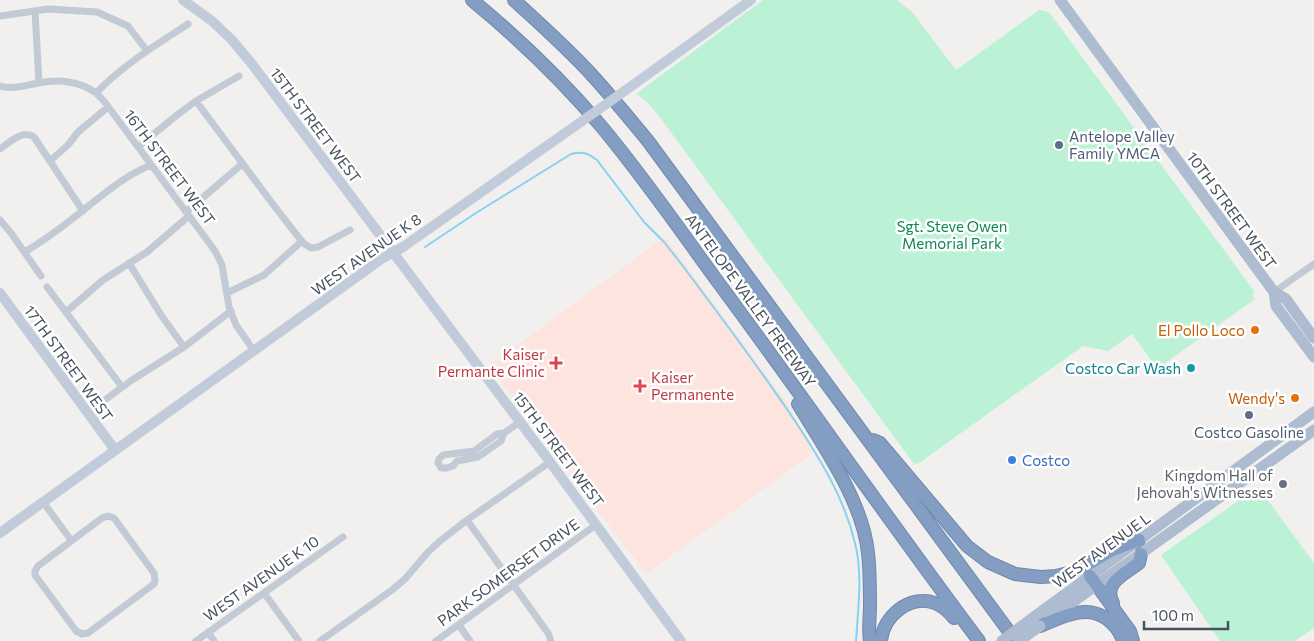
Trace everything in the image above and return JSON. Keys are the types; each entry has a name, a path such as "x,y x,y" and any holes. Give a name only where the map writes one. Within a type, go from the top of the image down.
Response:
{"highway":[{"name":"ANTELOPE VALLEY FREEWAY","path":"472,0 492,16 565,86 634,167 771,353 934,582 979,641"},
{"name":"ANTELOPE VALLEY FREEWAY","path":"514,0 591,74 648,142 1016,641"},
{"path":"771,353 781,376 834,463 862,523 868,551 870,641"},
{"path":"866,438 880,443 968,546 988,562 1015,574 1041,577 1072,572 1112,550 1139,540"},
{"path":"1116,613 1110,597 1110,590 1114,582 1139,563 1141,554"},
{"path":"1093,581 1130,631 1133,641"},
{"path":"980,592 1004,615 1025,641"},
{"path":"881,641 882,634 890,617 909,604 921,602 934,603 947,610 973,641"},
{"path":"1037,622 1074,613 1089,612 1103,616 1114,624 1123,641"}],"main road":[{"name":"10TH STREET WEST","path":"1060,0 1274,292 1286,299 1314,338"},
{"name":"10TH STREET WEST","path":"1274,292 1276,306 1314,357"},
{"name":"WEST AVENUE L","path":"1002,641 1037,622 1093,581 1139,540 1314,412"},
{"name":"WEST AVENUE L","path":"1093,581 1141,554 1314,430"},
{"name":"WEST AVENUE L","path":"1020,641 1037,622"}],"street":[{"name":"15TH STREET WEST","path":"183,0 212,21 232,40 252,64 394,252 681,641"},
{"name":"WEST AVENUE K 8","path":"0,533 384,258 403,247 578,124 750,0"},
{"path":"0,16 48,9 97,12 128,26 147,51"},
{"path":"35,11 39,83"},
{"path":"96,93 109,80 147,51 188,24"},
{"path":"138,147 177,114 239,76"},
{"name":"16TH STREET WEST","path":"0,86 21,87 56,80 79,84 96,93 215,251 222,265 230,311 236,325 254,351"},
{"path":"196,101 272,204 302,241 311,248 318,247 350,230"},
{"path":"50,161 68,145 78,132 108,108"},
{"path":"0,148 23,134 29,134 34,137 83,211"},
{"path":"66,312 103,280 147,252 242,164"},
{"path":"25,252 60,229 108,190 151,165"},
{"path":"0,220 41,276"},
{"path":"227,293 264,275 302,241"},
{"path":"129,263 161,315 184,347"},
{"path":"1274,292 1314,264"},
{"path":"47,287 122,387"},
{"name":"17TH STREET WEST","path":"0,293 114,450"},
{"path":"102,402 148,369 184,347 230,311"},
{"path":"504,433 501,441 478,457 458,461 453,466 446,468 440,466 439,459 443,455 474,451 497,434 504,433 520,422"},
{"path":"455,453 458,461"},
{"path":"320,641 399,585 434,546 467,520 550,462"},
{"path":"43,502 71,540"},
{"path":"108,516 114,518 154,573 155,580 154,584 88,633 82,634 76,631 35,575 38,566 71,540 102,518 108,516"},
{"path":"467,520 514,584 548,633 551,641"},
{"name":"PARK SOMERSET DRIVE","path":"436,641 596,524"},
{"name":"WEST AVENUE K 10","path":"196,641 343,537"},
{"path":"264,593 299,641"},
{"path":"459,625 470,641"},
{"path":"208,632 214,641"}],"shaded area":[{"name":"Kaiser Permanente","path":"665,237 790,407 813,453 646,574 489,366"}],"green space":[{"name":"Sgt. Steve Owen Memorial Park","path":"763,0 897,0 912,12 956,70 1039,10 1049,12 1254,291 1253,297 1255,299 1161,366 1154,364 1132,334 1108,351 1083,346 919,463 914,464 662,120 647,102 636,94"},
{"path":"1258,487 1314,563 1314,628 1295,641 1220,641 1161,555"}],"waterway":[{"path":"425,247 571,154 585,153 597,160 644,222 664,242 679,261 738,340 795,421 830,479 850,526 859,567 856,641"}],"place":[{"name":"Antelope Valley Family YMCA","path":"1059,145"},
{"name":"El Pollo Loco","path":"1255,330"},
{"name":"Kaiser Permante Clinic","path":"556,363"},
{"name":"Costco Car Wash","path":"1191,368"},
{"name":"Kaiser Permanente","path":"640,386"},
{"name":"Wendy's","path":"1295,398"},
{"name":"Costco Gasoline","path":"1249,415"},
{"name":"Costco","path":"1012,460"},
{"name":"Kingdom Hall of Jehovah's Witnesses","path":"1283,484"}]}
